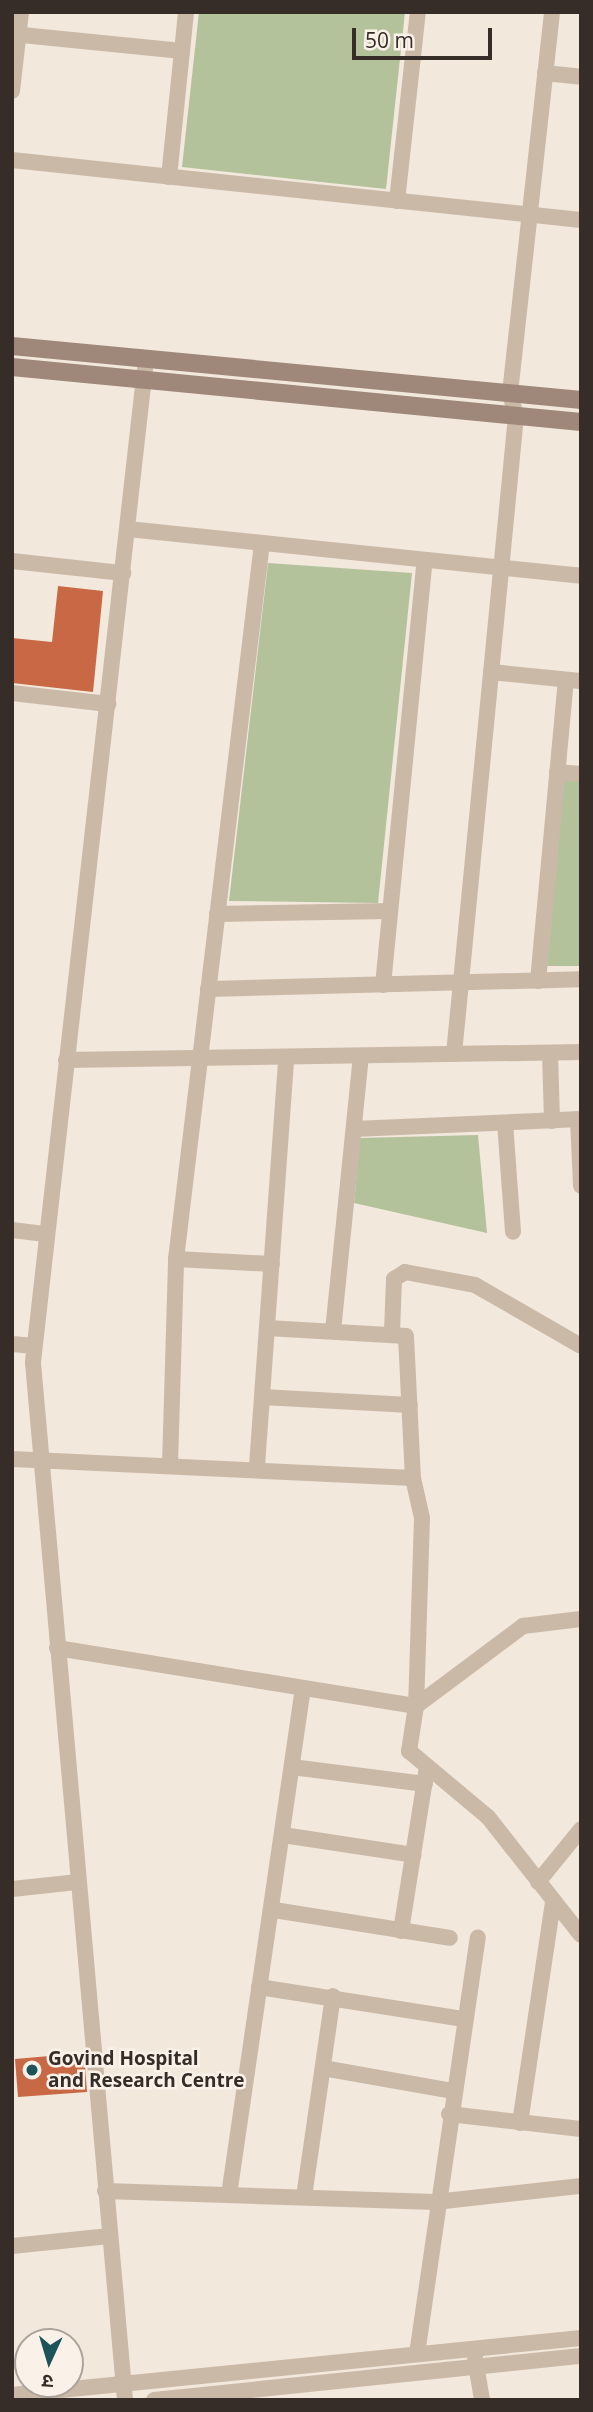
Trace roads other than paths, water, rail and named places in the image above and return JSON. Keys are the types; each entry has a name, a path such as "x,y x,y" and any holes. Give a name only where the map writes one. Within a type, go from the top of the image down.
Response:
{"street":[{"path":"12,91 15,35 21,12"},
{"path":"169,177 186,12"},
{"path":"397,201 418,12"},
{"path":"454,1054 516,416 510,393 552,12"},
{"path":"15,35 182,51"},
{"path":"545,73 581,77"},
{"path":"12,160 581,220"},
{"path":"12,346 581,400"},
{"path":"124,2392 77,1882 41,1462 34,1346 44,1234 108,704 146,359"},
{"path":"12,367 581,422"},
{"path":"128,528 581,576"},
{"path":"170,1465 176,1259 262,543"},
{"path":"383,985 425,560"},
{"path":"12,561 123,573"},
{"path":"491,672 573,680 557,772 538,981"},
{"path":"12,693 108,704"},
{"path":"557,772 581,774"},
{"path":"218,914 390,911"},
{"path":"208,989 581,979"},
{"path":"66,1060 199,1062 581,1052"},
{"path":"550,1053 552,1121"},
{"path":"333,1331 361,1057"},
{"path":"257,1466 286,1059"},
{"path":"354,1129 580,1120 581,1186"},
{"path":"505,1122 513,1232"},
{"path":"12,1230 44,1234"},
{"path":"176,1259 272,1264"},
{"path":"391,1332 394,1279 405,1272 475,1285 581,1346"},
{"path":"267,1328 391,1332 406,1336 412,1478 422,1518 416,1706 409,1751 488,1817 581,1935"},
{"path":"12,1344 34,1346"},
{"path":"262,1397 410,1405"},
{"path":"12,1459 41,1462 257,1466 412,1478"},
{"path":"57,1648 416,1706 523,1626 581,1619"},
{"path":"229,2195 259,1987 274,1910 303,1688"},
{"path":"292,1767 425,1784"},
{"path":"401,1931 427,1767"},
{"path":"538,1882 581,1829"},
{"path":"283,1835 413,1855"},
{"path":"12,1889 77,1882"},
{"path":"520,2123 553,1901"},
{"path":"274,1910 450,1938"},
{"path":"417,2354 435,2202 478,1937"},
{"path":"259,1987 333,1996 463,2019"},
{"path":"304,2197 333,1996"},
{"path":"323,2068 452,2091"},
{"path":"449,2114 581,2129"},
{"path":"105,2191 435,2202 581,2186"},
{"path":"12,2246 109,2236"},
{"path":"12,2395 124,2392 145,2381 581,2338"},
{"path":"474,2348 482,2400"},
{"path":"154,2400 581,2356"},
{"path":"145,2381 148,2400"}],"place":[{"name":"Govind Hospital and Research Centre","path":"32,2070"}]}
